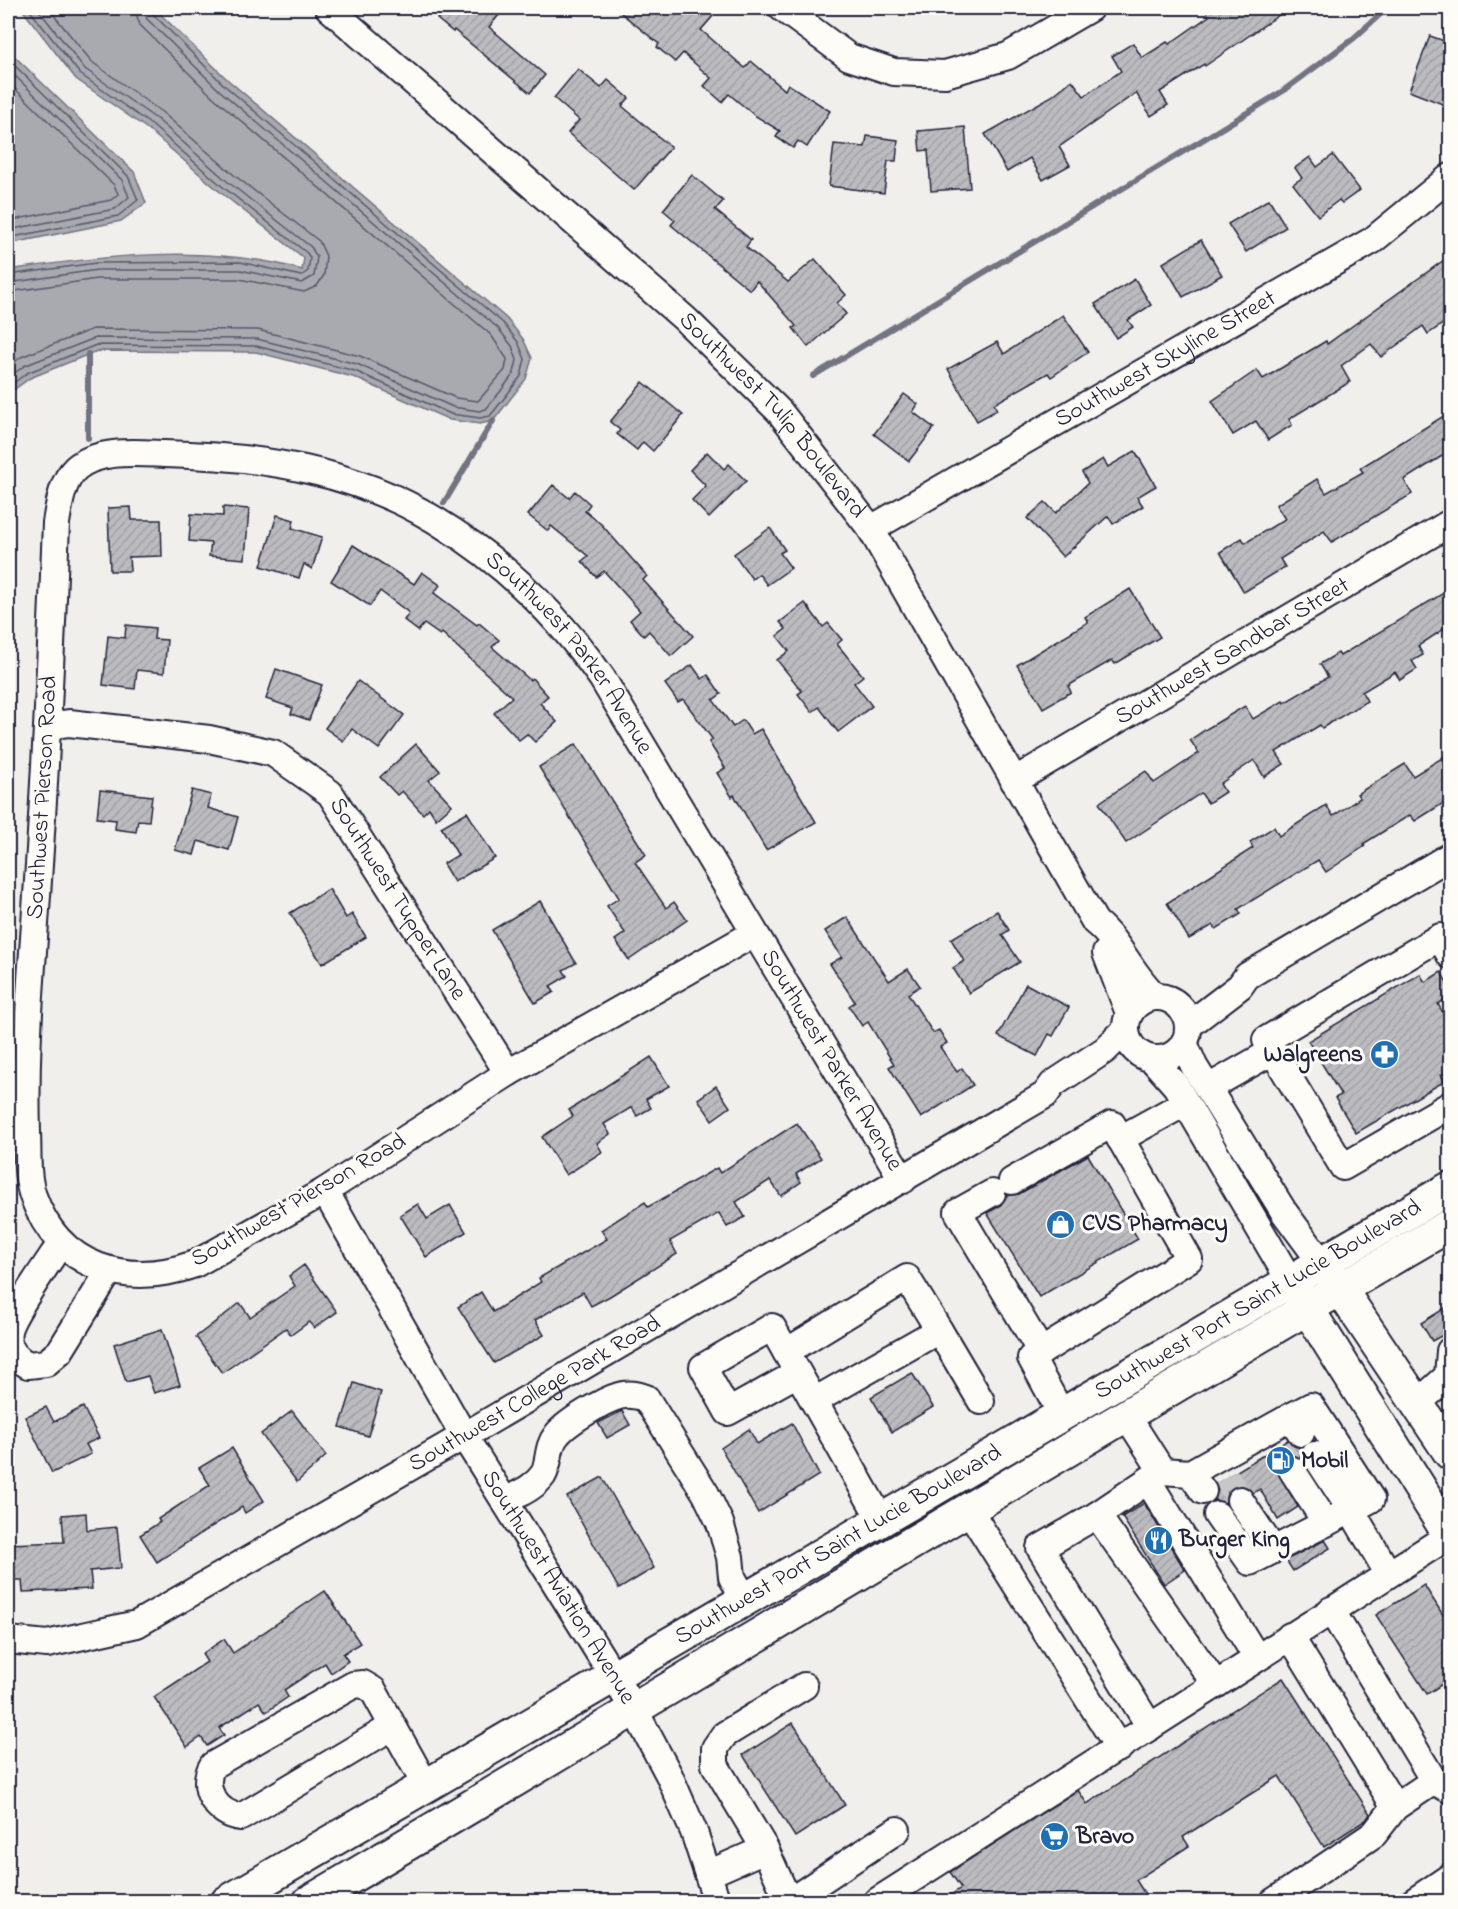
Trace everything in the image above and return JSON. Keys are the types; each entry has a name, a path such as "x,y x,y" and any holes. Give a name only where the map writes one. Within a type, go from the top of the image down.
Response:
{"main road":[{"name":"Southwest Port Saint Lucie Boulevard","path":"227,1902 614,1677 738,1589 882,1520 1450,1188"},
{"name":"Southwest Port Saint Lucie Boulevard","path":"309,1902 635,1711 1306,1308 1450,1225"},
{"path":"1322,1262 1450,1453"},
{"path":"1290,1281 1450,1536"}],"street":[{"name":"Southwest Tulip Boulevard","path":"329,8 685,319 779,411 871,529 1095,922 1097,935 1117,977 1127,1021"},
{"path":"783,8 849,57 894,72 945,74 1008,56 1090,8"},
{"name":"Southwest Skyline Street","path":"871,529 1373,240 1450,177"},
{"name":"Southwest Parker Avenue","path":"56,523 60,500 74,470 86,461 109,455 147,453 231,456 326,473 400,501 434,519 518,580 539,599 602,678 753,934 903,1180"},
{"name":"Southwest Pierson Road","path":"56,523 49,726 16,1064 28,1176 36,1203 61,1243 87,1262 129,1275 151,1275 195,1264 325,1191 508,1073 753,934"},
{"name":"Southwest Sandbar Street","path":"1014,781 1450,523"},
{"name":"Southwest Tupper Lane","path":"49,726 69,723 209,739 273,753 330,793 508,1073"},
{"path":"1146,1057 1171,1055 1186,1034 1240,986 1247,976 1450,856"},
{"name":"Southwest Tulip Boulevard","path":"1095,922 1106,930 1130,969 1164,999"},
{"path":"1450,955 1440,937 1266,1040 1343,1167 1450,1105"},
{"path":"1247,976 1235,977 1164,999 1136,1005 1127,1021 1146,1057 1168,1074 1290,1281"},
{"path":"1164,999 1186,1034 1208,1088 1284,1212 1322,1262"},
{"name":"Southwest College Park Road","path":"8,1641 47,1644 137,1624 464,1436 1045,1095 1053,1084 1105,1050 1127,1021"},
{"path":"1208,1088 1273,1052"},
{"name":"Southwest College Park Road","path":"1045,1095 1059,1094 1105,1067 1146,1057"},
{"path":"1120,1139 1185,1103"},
{"path":"1041,1352 958,1212 1112,1124 1189,1259 1041,1352 1031,1358 1062,1415"},
{"name":"Southwest Aviation Avenue","path":"325,1191 464,1436 635,1711 669,1775 694,1832 717,1902"},
{"path":"61,1243 8,1330 9,1347 14,1355 28,1365 46,1363 60,1351 110,1270"},
{"path":"882,1520 792,1362 908,1278 981,1401"},
{"path":"814,1401 939,1330"},
{"path":"1418,1403 1448,1376 1450,1351"},
{"path":"505,1501 531,1487 543,1475 550,1445 557,1434 581,1416 618,1396 634,1394 646,1398 706,1494 720,1523 738,1589"},
{"path":"1005,1567 1097,1515 1155,1476 1196,1482 1296,1425 1311,1406 1371,1499 1250,1562 1217,1515"},
{"path":"1127,1416 1155,1476 1257,1658"},
{"path":"1315,1455 1388,1573"},
{"path":"1292,1470 1326,1523"},
{"path":"1240,1500 1273,1550"},
{"path":"969,1510 1119,1748"},
{"path":"1097,1515 1216,1685"},
{"path":"876,1902 1119,1748 1388,1573 1450,1536"},
{"path":"1040,1548 1150,1727"},
{"path":"1273,1902 1374,1834 1395,1807 1442,1786 1331,1610"},
{"path":"1290,1636 1395,1807"},
{"path":"393,1726 241,1817 229,1815 219,1808 207,1788 206,1776 213,1765 354,1685 363,1684 373,1690 393,1726 426,1786"},
{"path":"804,1686 724,1735 715,1748 715,1765 765,1849 788,1901 897,1830"},
{"path":"708,1874 765,1849"},
{"path":"1413,1902 1450,1878"}],"water":[{"path":"21,8 154,8 228,80 507,319 523,339 532,358 526,379 493,421 480,424 450,420 353,377 256,352 97,351 30,378 8,394 8,270 80,260 193,254 267,262 302,270 304,258 220,192 149,130 76,79"},
{"path":"8,50 134,172 146,203 121,221 8,244"}],"building":[{"path":"446,8 490,8 499,15 489,27 545,75 530,93 454,30 453,32 437,19"},
{"path":"615,8 703,8 713,16 701,30 745,68 751,61 785,90 788,84 830,111 807,147 798,141 793,148 776,137 780,131 754,115 729,94 722,102 704,86 711,78 683,53 675,62 657,47 659,44"},
{"path":"1204,8 1289,8 1205,66 1204,64 1160,92 1168,105 1151,116 1136,93 1059,147 1070,165 1043,180 1030,158 1007,172 985,134 1052,96 1072,80 1084,96 1121,71 1112,56 1133,43 1142,58 1167,42 1169,44 1209,16"},
{"path":"1430,36 1450,43 1450,107 1409,91"},
{"path":"578,69 601,88 608,80 629,98 622,106 671,147 634,190 568,133 579,120 554,98"},
{"path":"965,127 970,188 931,191 928,150 920,151 918,131"},
{"path":"867,136 898,140 896,161 888,161 884,193 829,186 834,144 865,147"},
{"path":"1333,155 1360,190 1342,203 1339,200 1318,216 1293,184 1302,178 1295,168 1310,157 1317,167"},
{"path":"692,175 723,201 715,210 751,240 746,247 788,282 815,259 846,295 837,303 846,314 808,347 793,328 796,326 757,281 750,290 671,225 675,220 663,210"},
{"path":"1269,199 1286,227 1246,252 1228,224"},
{"path":"1201,240 1222,275 1183,297 1163,263"},
{"path":"1444,260 1450,270 1450,319 1428,334 1423,326 1381,357 1371,344 1341,366 1350,382 1289,419 1292,425 1268,440 1256,421 1233,435 1212,401 1257,370 1263,379 1326,341 1327,344"},
{"path":"1135,279 1151,305 1128,320 1133,327 1116,338 1095,304"},
{"path":"1063,315 1088,352 1051,377 1048,373 994,404 997,410 977,421 948,369 997,342 1004,354"},
{"path":"643,382 683,415 653,451 643,442 637,450 617,434 620,430 610,422"},
{"path":"904,394 918,404 913,412 934,428 909,461 874,434"},
{"path":"1450,412 1450,451 1404,480 1412,494 1332,542 1324,531 1280,559 1285,567 1244,592 1220,552 1242,538 1245,543 1285,519 1276,505 1317,479 1326,493 1363,472 1360,468"},
{"path":"1135,451 1156,486 1137,497 1143,506 1113,524 1108,516 1063,557 1027,518 1045,502 1056,513 1088,483 1082,472 1103,459 1108,467"},
{"path":"707,452 724,469 729,464 746,481 709,518 692,500 706,486 690,470"},
{"path":"553,485 569,498 575,491 590,504 585,511 601,524 647,576 643,580 693,636 671,656 649,631 644,636 630,620 640,611 604,571 596,577 582,561 588,556 551,526 548,531 528,515"},
{"path":"131,507 132,520 161,520 162,556 129,557 130,571 110,571 108,508"},
{"path":"223,507 249,509 245,559 209,556 211,543 189,541 191,514 223,516"},
{"path":"277,515 294,520 292,528 322,537 312,569 304,564 299,578 261,566"},
{"path":"770,528 785,550 780,553 791,568 767,585 759,574 752,579 734,554"},
{"path":"353,545 414,584 422,572 440,585 434,593 477,625 479,623 499,640 492,647 530,680 532,678 548,696 540,703 557,722 535,742 527,734 519,740 494,713 512,697 442,633 440,635 424,624 418,631 404,620 409,613 380,591 370,606 331,581"},
{"path":"1130,589 1160,637 1115,664 1112,660 1068,686 1071,692 1043,708 1017,665 1088,622 1085,617"},
{"path":"1450,589 1450,625 1418,646 1423,655 1412,661 1417,669 1400,680 1395,672 1362,692 1367,701 1322,728 1320,725 1276,752 1284,764 1264,777 1254,760 1220,784 1225,792 1208,803 1201,793 1126,843 1099,803 1146,771 1154,783 1199,753 1190,740 1245,706 1253,719 1328,677 1320,664 1338,653 1340,656"},
{"path":"805,603 823,627 828,623 842,640 837,644 863,676 854,683 872,706 838,732 819,707 812,712 798,694 802,691 777,660 789,651 777,636 786,629 780,622"},
{"path":"126,625 155,628 154,639 167,640 164,673 137,670 135,689 103,685 108,636 125,638"},
{"path":"692,665 702,679 708,675 721,694 713,700 733,727 743,720 752,734 761,729 816,822 766,850 734,795 732,797 717,773 725,768 709,742 713,740 683,699 678,702 665,684"},
{"path":"276,669 322,685 309,720 291,714 293,708 266,699"},
{"path":"358,681 404,715 379,749 352,729 343,741 325,728"},
{"path":"416,744 440,771 429,780 452,805 436,819 429,808 423,814 402,791 397,795 380,777"},
{"path":"576,744 646,855 635,862 666,908 674,902 687,920 629,960 615,940 625,933 607,906 619,898 539,767"},
{"path":"1450,753 1450,799 1415,821 1410,815 1363,844 1365,846 1326,872 1318,860 1238,909 1241,914 1216,929 1213,925 1189,939 1167,903 1253,848 1250,842 1274,827 1279,836 1326,805 1333,816 1360,798 1357,794 1405,764 1413,776"},
{"path":"100,790 152,796 149,821 138,820 136,832 115,829 116,820 97,818"},
{"path":"192,790 211,795 208,808 238,817 229,850 198,841 194,855 175,850"},
{"path":"467,812 495,858 454,882 443,864 458,855 441,827"},
{"path":"329,889 346,918 352,914 366,937 322,964 290,913"},
{"path":"540,901 576,963 563,970 567,976 550,986 554,992 535,1003 492,930"},
{"path":"997,911 1009,930 1002,935 1020,962 969,993 953,968 964,961 951,939"},
{"path":"847,917 889,981 908,969 920,986 908,994 933,1033 939,1030 947,1043 940,1047 957,1072 962,1068 973,1085 921,1118 889,1067 894,1064 868,1022 862,1026 849,1006 855,1002 830,964 842,957 825,931"},
{"name":"Walgreens","path":"1441,972 1450,988 1450,996 1438,1004 1450,1025 1450,1070 1441,1075 1445,1081 1356,1133 1335,1098 1341,1095 1308,1041 1420,974 1425,982"},
{"path":"1026,984 1069,1007 1053,1036 1049,1034 1037,1056 998,1036"},
{"path":"651,1057 669,1086 646,1099 651,1108 637,1116 632,1107 604,1124 610,1134 597,1143 602,1152 566,1175 542,1137 573,1116 569,1110"},
{"path":"716,1086 730,1107 712,1120 698,1099"},
{"path":"797,1123 821,1158 796,1174 801,1182 781,1196 770,1180 736,1202 745,1217 727,1227 719,1213 670,1241 677,1254 591,1306 583,1292 535,1320 544,1335 494,1363 458,1307 481,1292 493,1312 541,1282 539,1278 607,1239 601,1230 645,1202 648,1207 717,1168 720,1173"},
{"name":"CVS Pharmacy","path":"1088,1155 1138,1239 1039,1297 987,1213 1000,1206 1007,1195 1019,1194"},
{"path":"418,1204 427,1219 450,1205 466,1232 426,1257 400,1215"},
{"path":"304,1265 337,1312 314,1328 309,1322 291,1335 286,1328 222,1373 196,1337 240,1303 250,1317 295,1286 289,1276"},
{"path":"1450,1305 1450,1331 1432,1341 1421,1323"},
{"path":"162,1329 180,1385 154,1393 148,1376 126,1382 114,1344"},
{"path":"912,1373 933,1407 892,1432 871,1397"},
{"path":"354,1383 381,1392 368,1436 340,1427"},
{"path":"46,1407 54,1422 83,1407 99,1438 86,1444 91,1454 52,1473 25,1417"},
{"path":"292,1411 326,1456 297,1482 261,1434"},
{"path":"622,1411 630,1425 607,1438 598,1423"},
{"path":"792,1423 819,1475 758,1513 721,1448 749,1429 757,1444"},
{"path":"1288,1440 1294,1446 1302,1448 1301,1458 1292,1455 1284,1457 1277,1471 1298,1507 1278,1520 1260,1489 1253,1493 1240,1485 1227,1493 1226,1503 1214,1501 1218,1490 1216,1484"},
{"path":"232,1448 264,1501 245,1513 242,1507 157,1562 140,1535 160,1522 158,1519 210,1485 199,1468"},
{"path":"602,1477 654,1568 619,1589 567,1497"},
{"name":"Burger King","path":"1144,1503 1185,1570 1164,1584 1122,1517"},
{"path":"86,1513 87,1530 117,1527 121,1568 90,1571 92,1589 23,1592 22,1580 8,1580 8,1544 64,1542 62,1515"},
{"path":"1325,1540 1330,1548 1293,1571 1286,1560"},
{"path":"1424,1585 1450,1626 1450,1679 1427,1694 1376,1615"},
{"path":"325,1591 360,1643 343,1654 348,1661 331,1673 325,1663 284,1690 288,1697 266,1712 259,1702 219,1728 224,1735 207,1746 201,1737 187,1747 154,1697 207,1662 202,1654 224,1639 233,1653"},
{"path":"1283,1678 1370,1814 1366,1820 1324,1847 1279,1776 1183,1837 1189,1846 1136,1880 1150,1902 940,1902 961,1888 950,1872 1078,1790 1087,1804"},
{"path":"793,1723 845,1805 795,1837 743,1755"}],"waterway":[{"path":"813,376 1283,91 1354,38 1387,8"},
{"path":"88,354 88,438"},
{"path":"444,503 493,421"}],"tunnel":[{"path":"1278,1447 1292,1470"},
{"path":"1226,1477 1240,1500"}],"place":[{"name":"Walgreens","path":"1384,1055"},
{"name":"CVS Pharmacy","path":"1061,1224"},
{"name":"Mobil","path":"1280,1461"},
{"name":"Burger King","path":"1158,1540"},
{"name":"Bravo","path":"1055,1837"}]}
